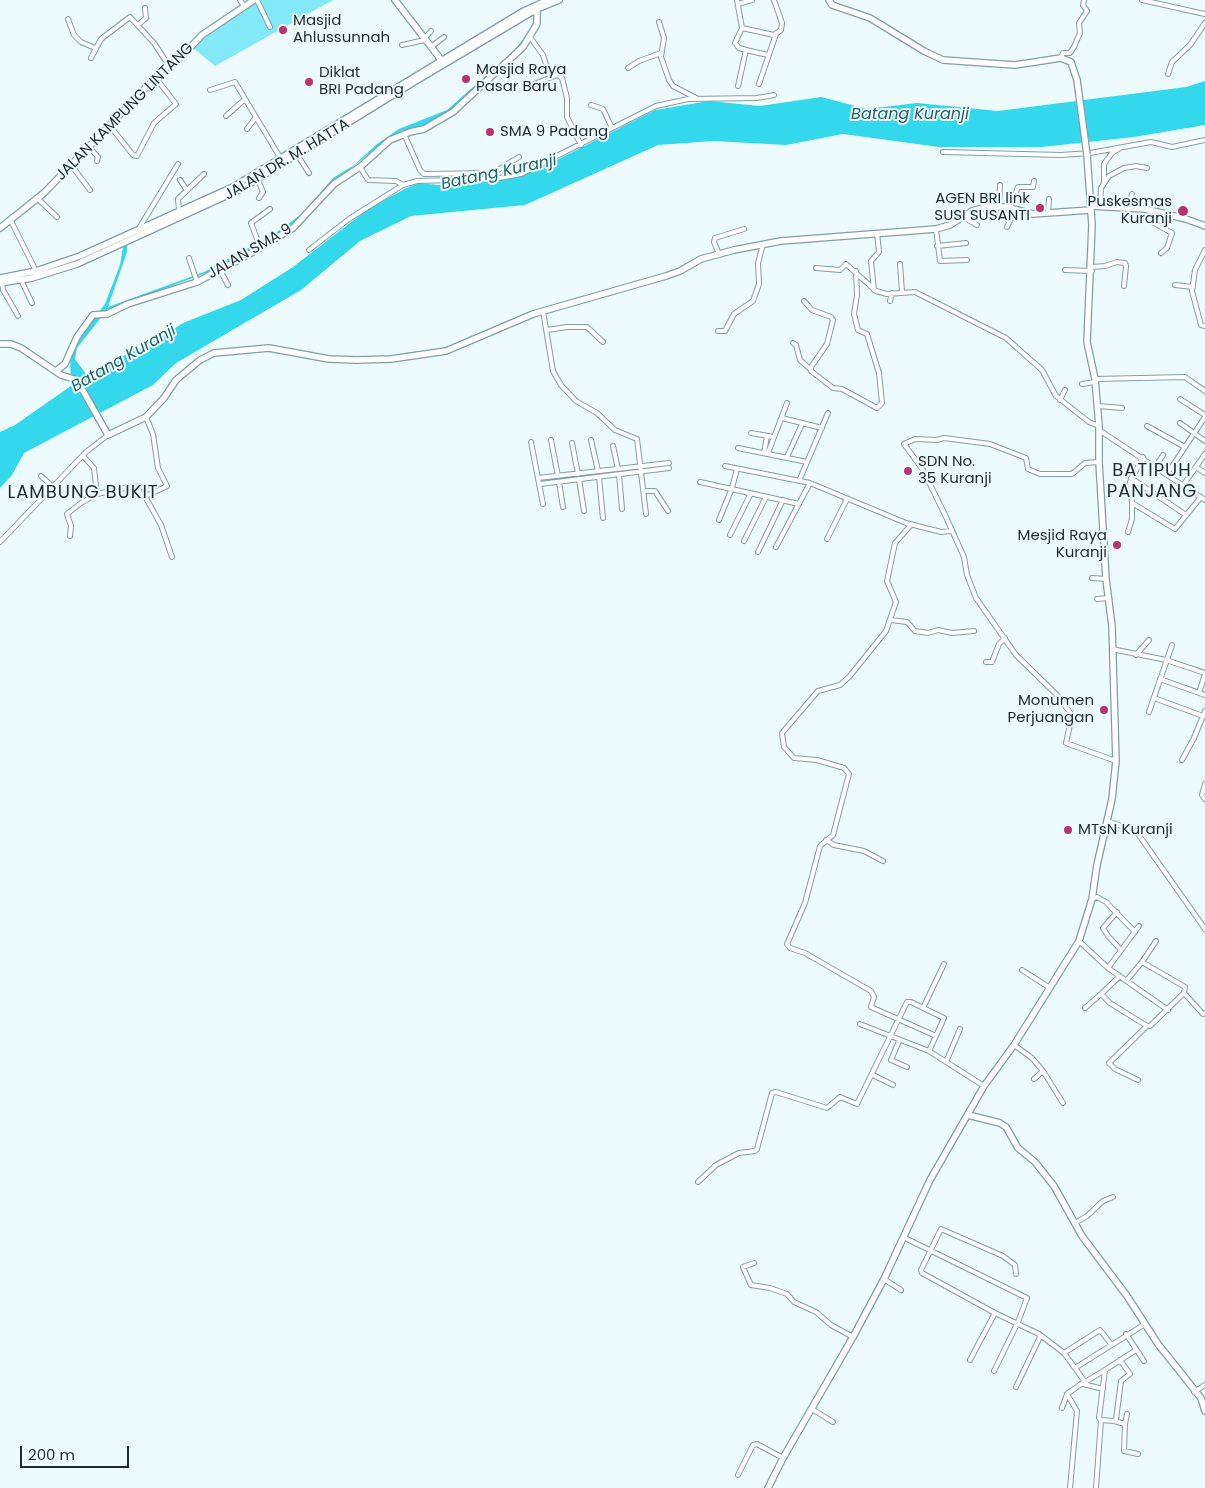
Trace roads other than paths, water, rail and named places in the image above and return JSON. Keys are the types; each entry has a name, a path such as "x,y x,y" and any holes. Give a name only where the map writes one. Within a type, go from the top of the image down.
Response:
{"street":[{"name":"JALAN KAMPUNG LINTANG","path":"0,228 38,199 155,78 181,57 202,35 242,3 256,0"},
{"path":"256,0 270,27"},
{"path":"395,0 442,61"},
{"name":"JALAN DR. M. HATTA","path":"1,281 80,256 226,197 298,156 442,61 522,12 548,0"},
{"name":"JALAN DR. M. HATTA","path":"1,281 20,280 77,264 133,238 149,224 259,177 280,159 537,9 558,0"},
{"path":"752,0 737,2 742,28 735,43 736,46 746,50 768,55"},
{"path":"760,84 768,55 782,23 774,0"},
{"path":"1061,58 1063,54 1070,53 1075,46 1080,33 1079,23 1087,11 1083,5 1084,0"},
{"path":"1142,0 1205,14"},
{"path":"768,1488 782,1458 812,1409 884,1279 930,1180 984,1086 1014,1045 1079,941 1092,899 1116,778 1112,649 1099,462 1098,406 1087,342 1092,269 1091,208 1087,155 1077,80 1070,62 1061,58 1015,65 943,60 924,52 870,18 829,1"},
{"path":"138,26 146,18 145,8"},
{"name":"JALAN SMA 9","path":"56,371 67,361 77,337 93,315 101,315 220,270 259,245 293,228 334,184 360,166 390,140 424,129 453,112 517,55 530,37 538,21 537,9"},
{"path":"91,58 95,48 106,35 129,17 154,43 169,66"},
{"path":"68,19 74,35 81,42 95,48"},
{"path":"659,22 664,36 661,53 671,83 698,99"},
{"path":"1168,74 1172,62 1190,46 1205,23"},
{"path":"742,28 776,34"},
{"path":"402,45 425,39 431,31"},
{"path":"1199,31 1205,34"},
{"path":"530,37 543,55 550,77"},
{"path":"431,47 444,38"},
{"path":"738,86 746,50"},
{"path":"628,68 639,61 661,53"},
{"path":"529,86 557,75 562,78 568,98 567,117 580,145"},
{"path":"110,126 133,155 137,156 154,123 176,104 155,78"},
{"path":"210,90 235,82 280,159"},
{"path":"309,250 349,219 403,185 417,181 494,179 515,176 656,106 698,99 758,98 774,95"},
{"path":"226,116 245,99"},
{"path":"591,105 603,109 612,128"},
{"path":"247,129 256,117"},
{"path":"404,134 420,170 424,174 494,173 519,157"},
{"path":"943,152 1062,155 1090,153 1151,142 1172,147 1205,140"},
{"path":"1100,206 1105,161 1112,153 1123,146"},
{"path":"89,147 98,157 96,161"},
{"path":"298,156 309,173"},
{"path":"71,164 90,190"},
{"path":"141,230 178,164"},
{"path":"360,166 368,180 387,180 403,185"},
{"path":"1104,183 1109,176 1124,168 1136,166 1146,168"},
{"path":"179,210 177,200 186,189 204,174"},
{"path":"259,177 263,192 259,198"},
{"path":"180,180 186,189"},
{"path":"1008,228 1018,187 1033,187 1034,181"},
{"path":"1000,185 1000,206"},
{"path":"1129,207 1132,194"},
{"path":"38,199 57,217"},
{"path":"1048,212 1049,199"},
{"path":"0,542 83,456 108,435 120,431 146,417 164,398 176,380 200,360 214,353 269,348 337,360 408,357 453,350 490,332 543,311 674,274 718,251 762,244 936,229 950,225 979,209 1000,206 1027,213 1100,206 1129,207 1192,220 1205,226"},
{"path":"259,245 252,222 270,209"},
{"path":"1155,211 1154,223 1172,233 1167,248 1161,253"},
{"path":"966,215 968,220 977,225"},
{"path":"11,220 36,271"},
{"path":"936,229 937,246 941,261 968,260"},
{"path":"718,251 714,241 718,236 744,230"},
{"path":"874,290 871,261 880,250 878,233"},
{"path":"937,246 966,243"},
{"path":"718,331 724,331 734,314 753,301 759,284 758,262 762,244"},
{"path":"1205,250 1195,270 1193,287 1195,306 1201,325 1205,326"},
{"path":"188,258 195,278"},
{"path":"1065,270 1092,269 1118,262 1125,263 1124,286"},
{"path":"816,268 840,270 846,264 856,271 874,290 881,293 912,291 1006,338 1042,370 1053,392 1060,400 1089,422 1184,484 1205,500"},
{"path":"900,264 902,292"},
{"path":"220,270 228,285"},
{"path":"792,343 796,345 800,360 833,388 842,389 874,408 882,403 882,384 868,334 858,330 854,314 857,295 856,271"},
{"path":"20,280 32,303"},
{"path":"1,281 3,290 18,316"},
{"path":"1175,286 1193,287"},
{"path":"890,301 892,293"},
{"path":"804,301 812,310 831,317 833,320 827,344 810,368"},
{"path":"543,311 553,371 561,385 576,401 597,414 614,430 637,439 646,514"},
{"path":"547,330 562,327 586,327 603,342"},
{"path":"0,344 11,344 21,348 56,371 78,381 108,435"},
{"path":"1082,384 1095,380 1185,377 1205,391"},
{"path":"1060,400 1066,390"},
{"path":"1167,474 1205,416 1180,399"},
{"path":"766,453 787,403"},
{"path":"1098,406 1122,408"},
{"path":"799,481 828,413"},
{"path":"146,417 153,434 158,468 167,486 146,496"},
{"path":"782,418 822,428"},
{"path":"1180,423 1205,441"},
{"path":"787,457 802,424"},
{"path":"1147,426 1185,447"},
{"path":"751,433 774,437"},
{"path":"766,453 767,436"},
{"path":"1099,462 1085,463 1072,474 1040,474 1028,469 1026,458 990,444 944,438 906,442 904,444 923,470 964,557 972,592 1016,655 1069,710 1072,720 1066,736 1066,743 1116,761"},
{"path":"551,440 558,476"},
{"path":"592,440 598,471"},
{"path":"531,442 543,504"},
{"path":"572,442 578,474"},
{"path":"613,446 618,469"},
{"path":"738,448 807,462"},
{"path":"1184,484 1205,454"},
{"path":"1156,466 1163,455"},
{"path":"83,456 94,468 98,494"},
{"path":"1128,532 1132,519 1131,478 1143,457"},
{"path":"538,478 669,463"},
{"path":"725,466 810,483 911,525 941,532 951,531"},
{"path":"1196,467 1205,473"},
{"path":"540,484 669,468"},
{"path":"719,520 732,488 737,469"},
{"path":"619,474 622,509"},
{"path":"41,476 53,487"},
{"path":"599,477 603,518"},
{"path":"1131,478 1186,515"},
{"path":"580,479 584,510"},
{"path":"559,482 563,507"},
{"path":"700,482 798,504"},
{"path":"776,548 810,483"},
{"path":"70,536 72,526 67,514 81,503 98,494 143,486 161,525 172,557"},
{"path":"644,491 655,491 668,511"},
{"path":"730,535 751,493"},
{"path":"744,541 766,497"},
{"path":"1132,503 1175,529 1200,497"},
{"path":"827,539 847,499"},
{"path":"758,552 783,500"},
{"path":"911,525 895,543 888,581 896,602 891,620 877,643 857,669 840,685 818,691 782,733 784,746 794,758 817,760 844,768 849,774 833,835 820,846 805,904 788,945 846,979 864,986 874,995 870,1006 936,1036"},
{"path":"1092,578 1106,579"},
{"path":"1097,599 1109,598"},
{"path":"891,620 907,622 919,632 930,634 938,630 952,633 974,631"},
{"path":"986,662 992,662 999,644 1004,638"},
{"path":"1136,655 1149,640"},
{"path":"1149,712 1172,645"},
{"path":"1112,649 1166,660 1205,674 1199,693"},
{"path":"1160,679 1205,695"},
{"path":"1154,698 1204,713 1182,760"},
{"path":"1205,784 1202,796 1205,799"},
{"path":"1107,821 1136,831 1205,929"},
{"path":"826,840 834,845 864,852 883,861"},
{"path":"1092,899 1102,899 1135,932"},
{"path":"1117,912 1103,928 1121,950"},
{"path":"1108,968 1139,926"},
{"path":"1079,941 1108,968 1168,1010"},
{"path":"1126,981 1156,941"},
{"path":"1138,1080 1114,1069 1109,1063 1147,1026 1168,1010 1184,993 1185,987 1142,962"},
{"path":"923,1008 944,964"},
{"path":"1022,970 1050,988"},
{"path":"1085,1008 1120,976"},
{"path":"1184,993 1205,1014"},
{"path":"1100,994 1110,1003 1147,1026"},
{"path":"698,1182 716,1165 739,1153 755,1151 757,1149 772,1093 776,1092 827,1108 840,1097 857,1104 873,1075 907,1002 944,1018 929,1051"},
{"path":"860,1024 899,1041 929,1051 984,1086"},
{"path":"946,1062 960,1029"},
{"path":"891,1060 899,1041"},
{"path":"1014,1045 1032,1058 1043,1071 1063,1102"},
{"path":"881,1057 907,1067"},
{"path":"1034,1079 1043,1071"},
{"path":"873,1075 893,1085"},
{"path":"968,1115 1000,1123 1006,1127 1018,1148 1034,1162 1054,1186 1082,1236 1194,1392 1203,1398 1205,1411"},
{"path":"1075,1223 1087,1216 1102,1201 1113,1197"},
{"path":"1016,1274 1015,1265 1003,1256 941,1229 930,1249 922,1273 995,1313 1018,1322 1039,1334 1064,1353 1083,1383 1102,1389"},
{"path":"903,1237 1027,1298 1018,1322 994,1371"},
{"path":"754,1263 743,1267 751,1285 770,1288 787,1294 794,1302 816,1312 831,1326 853,1337"},
{"path":"884,1279 901,1290"},
{"path":"970,1360 995,1313"},
{"path":"1075,1368 1126,1334 1145,1324"},
{"path":"1064,1353 1100,1330 1111,1344"},
{"path":"1016,1388 1040,1337 1039,1334"},
{"path":"1126,1334 1144,1360"},
{"path":"1062,1408 1067,1394 1136,1350"},
{"path":"1114,1422 1121,1381 1130,1374 1120,1360"},
{"path":"1096,1488 1101,1420 1098,1418 1105,1370"},
{"path":"1194,1392 1205,1385"},
{"path":"1067,1394 1076,1411 1070,1488"},
{"path":"812,1409 833,1422"},
{"path":"1127,1414 1124,1451 1138,1454"},
{"path":"1101,1420 1125,1424"},
{"path":"738,1475 753,1445 757,1444 782,1458"}],"water":[{"name":"Batang Kuranji","path":"537,13 537,22 524,43 455,108 427,124 401,131 380,145 336,180 291,228 206,273 107,310 77,348 75,359 86,374 160,338 183,323 241,300 293,267 372,206 407,188 419,183 438,185 508,179 555,161 655,110 709,101 760,106 821,97 867,109 917,103 998,111 1186,87 1205,81 1205,125 1134,137 1042,147 939,147 843,134 786,145 713,141 658,145 525,205 411,216 360,241 301,290 176,363 153,385 24,453 12,475 0,488 0,432 15,425 71,386 70,354 76,341 105,304 120,265 123,247 127,245 127,252 108,307 204,272 274,234 303,213 333,178 354,165 377,144 399,129 447,110 514,51 529,31 534,21 534,14"}],"place":[{"name":"Masjid Ahlussunnah","path":"283,30"},
{"name":"Masjid Raya Pasar Baru","path":"466,79"},
{"name":"Diklat BRI Padang","path":"309,82"},
{"name":"SMA 9 Padang","path":"490,132"},
{"name":"AGEN BRI link SUSI SUSANTI","path":"1040,208"},
{"name":"Puskesmas Kuranji","path":"1183,211"},
{"name":"SDN No. 35 Kuranji","path":"908,471"},
{"name":"Mesjid Raya Kuranji","path":"1117,545"},
{"name":"Monumen Perjuangan","path":"1104,710"},
{"name":"MTsN Kuranji","path":"1068,830"}],"district":[{"name":"BATIPUH PANJANG","path":"1152,481"},
{"name":"LAMBUNG BUKIT","path":"83,493"}]}
